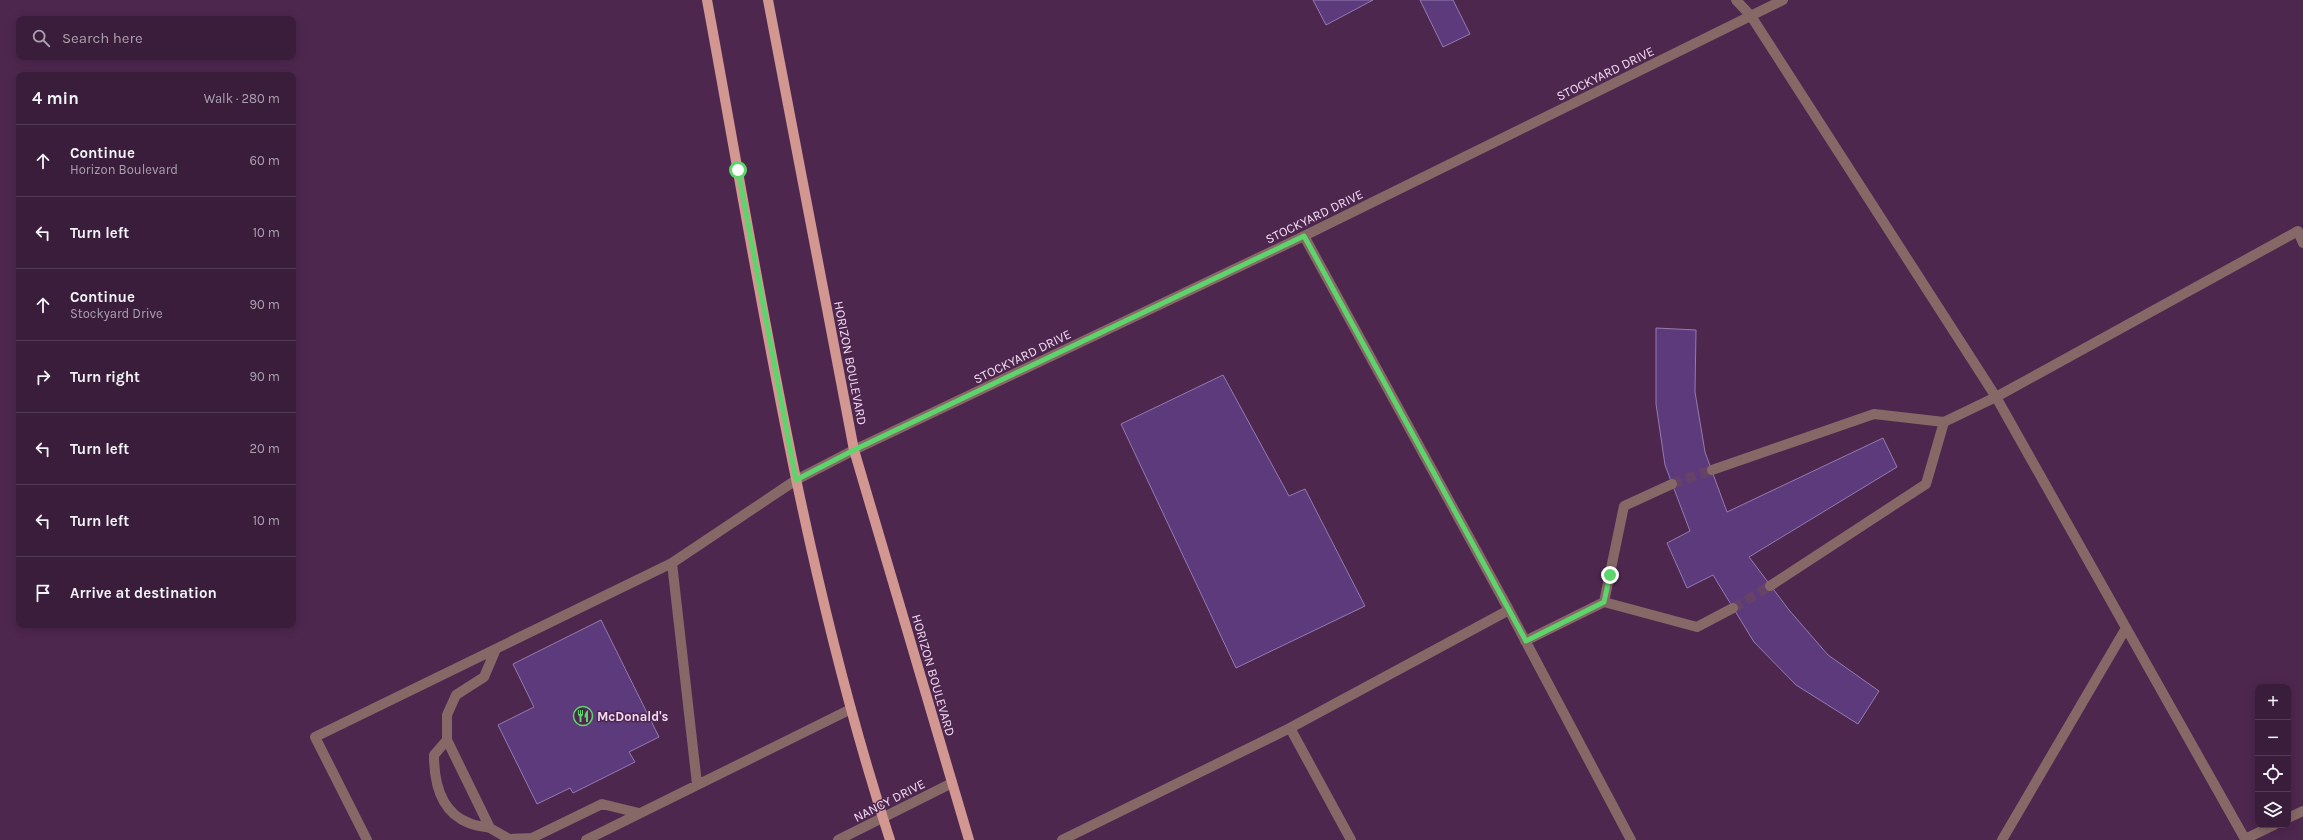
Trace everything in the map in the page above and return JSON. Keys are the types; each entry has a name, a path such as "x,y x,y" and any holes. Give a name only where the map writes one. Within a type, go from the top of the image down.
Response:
{"main road":[{"path":"707,0 796,480 851,709 890,840"},
{"name":"HORIZON BOULEVARD","path":"768,0 854,450 969,840"}],"street":[{"path":"1736,0 1751,16 1996,398 2244,839 2268,828"},
{"name":"STOCKYARD DRIVE","path":"367,840 315,737 672,563 796,480 854,450 1304,236 1783,0"},
{"path":"1712,470 1874,414 1944,422 1996,398 2300,230 2303,243"},
{"path":"1304,236 1526,641 1631,840"},
{"path":"1770,586 1926,484 1944,422"},
{"path":"1604,602 1624,506 1672,484"},
{"path":"672,563 697,784"},
{"path":"1526,641 1604,602 1697,627 1733,608"},
{"path":"1062,840 1290,728 1509,610"},
{"path":"2002,840 2126,628"},
{"path":"490,828 447,740 447,715 456,695 484,677 496,649"},
{"path":"586,840 851,709"},
{"path":"1290,728 1350,840"},
{"path":"447,740 434,755 434,778 441,798 451,811 468,823 490,828 509,839 532,838 602,804 640,813"},
{"name":"NANCY DRIVE","path":"838,840 952,783"},
{"path":"2291,817 2303,811"}],"building":[{"path":"1313,0 1373,0 1326,25"},
{"path":"1420,0 1453,0 1470,34 1443,47"},
{"path":"1656,328 1696,330 1695,392 1705,452 1727,512 1883,438 1897,467 1749,557 1789,610 1828,655 1879,691 1858,724 1796,685 1754,642 1713,575 1687,588 1667,543 1690,531 1665,465 1656,404"},
{"path":"1223,375 1289,496 1305,489 1365,606 1236,668 1121,424"},
{"name":"McDonald's","path":"601,620 659,737 629,752 635,762 573,793 570,788 537,804 498,725 534,707 513,664"}],"tunnel":[{"path":"1672,484 1712,470"},
{"path":"1733,608 1770,586"}],"place":[{"name":"McDonald's","path":"583,716"}],"route":[{"path":"738,170 796,480 854,450 1304,236 1526,641 1604,602 1610,575"}]}
